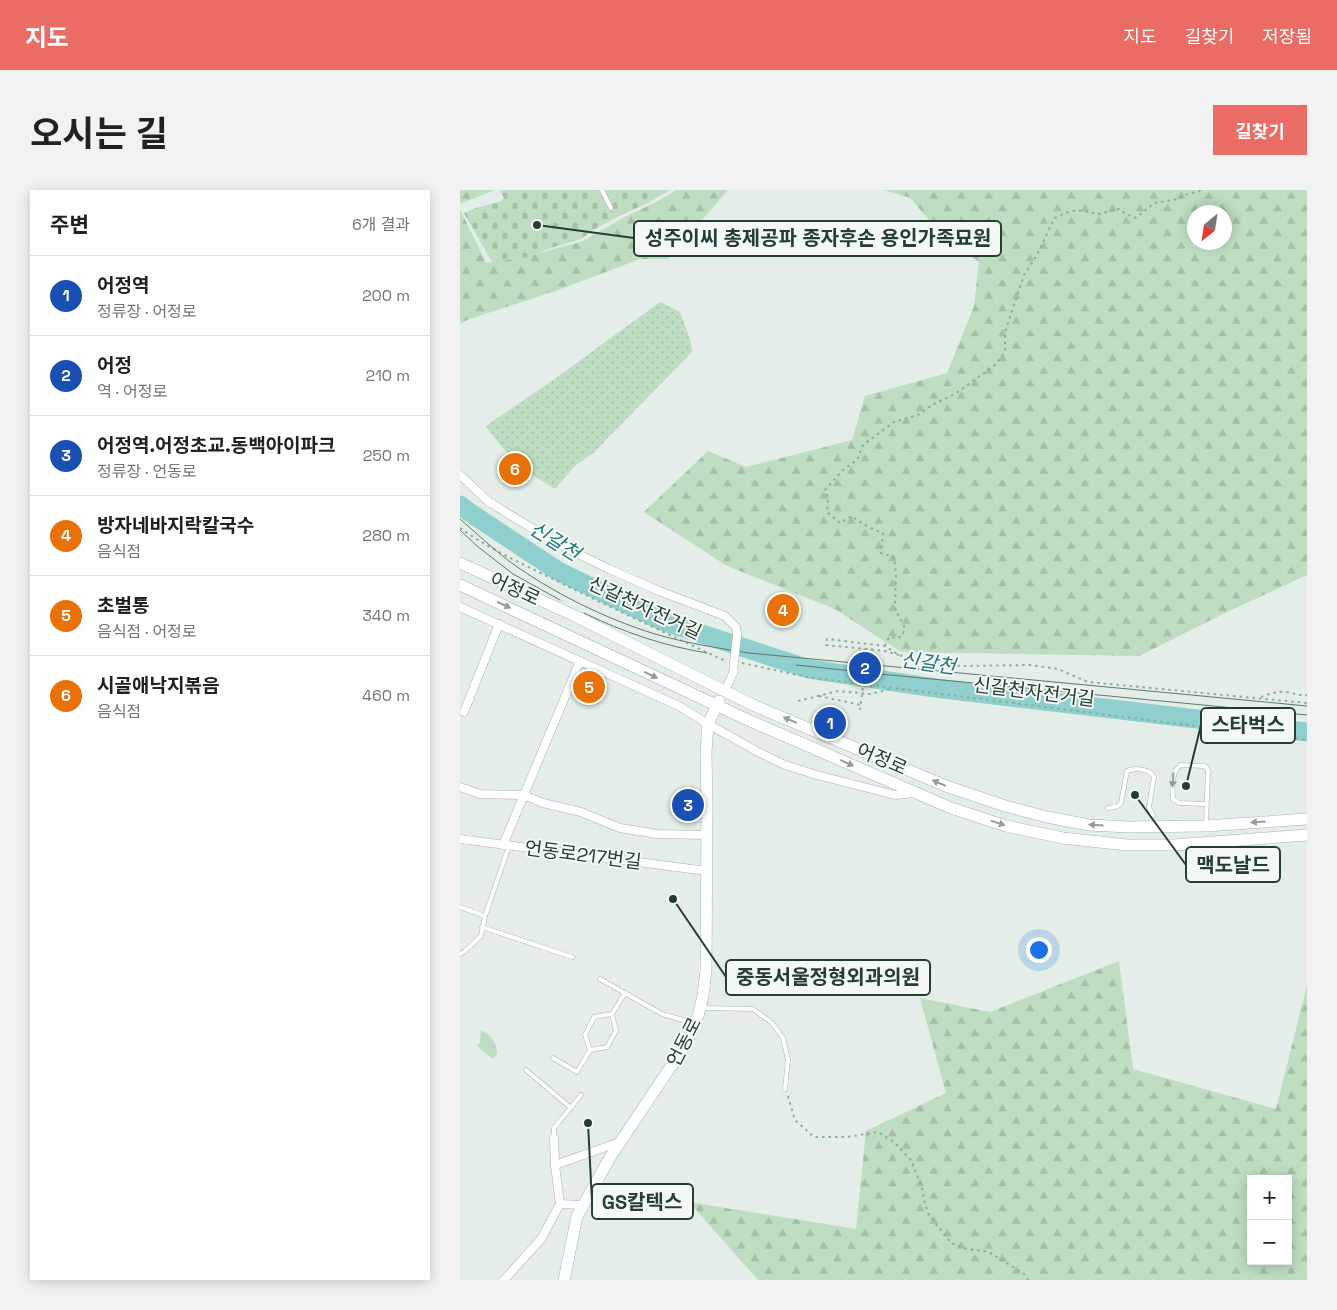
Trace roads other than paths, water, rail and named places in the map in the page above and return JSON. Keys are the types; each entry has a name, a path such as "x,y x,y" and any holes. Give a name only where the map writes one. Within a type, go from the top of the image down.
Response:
{"main road":[{"name":"어정로","path":"463,564 575,616 755,706 937,782 1005,806 1088,825 1128,827 1206,826 1307,820"},
{"name":"어정로","path":"460,586 717,706 951,808 1006,826 1063,838 1127,845 1174,845 1307,835"},
{"name":"언동로","path":"564,1280 577,1216 620,1142 678,1058 696,1023 706,971 706,752 708,724 725,691"},
{"path":"1174,827 1174,845"}],"street":[{"path":"460,475 490,502 558,544 659,591 725,616 736,627 737,635 733,673 725,691"},
{"path":"460,607 679,706 708,724 785,765 816,775 896,795 916,793"},
{"path":"464,712 499,624"},
{"path":"506,845 523,796 580,661"},
{"path":"460,787 480,794 523,796 581,812 620,828 657,834 706,835"},
{"name":"언동로217번길","path":"460,839 707,871"},
{"path":"504,1280 541,1240 560,1204 554,1138"},
{"path":"555,1165 620,1142"},
{"path":"560,1204 583,1205"}],"lane":[{"path":"602,190 611,208"},
{"path":"1206,804 1179,803 1173,799 1174,772 1178,766 1203,766 1208,771 1206,826"},
{"path":"1108,808 1119,806 1121,803 1127,771 1132,769 1150,771 1154,777 1149,806 1153,816"},
{"path":"460,954 481,936 506,845"},
{"path":"460,908 485,916"},
{"path":"482,928 572,957"},
{"path":"600,979 662,1014 696,1023"},
{"path":"553,1058 577,1072 590,1050 607,1046 616,1031 612,1014 625,993"},
{"path":"700,1008 754,1009 772,1023 782,1038 788,1060 785,1089"},
{"path":"590,1050 585,1035 594,1017 612,1014"},
{"path":"526,1070 571,1108"},
{"path":"554,1138 554,1128 581,1095"}],"waterway":[{"name":"신갈천","path":"460,505 558,571 662,621 809,669 935,688 1307,732"}],"tram line":[{"path":"460,519 509,561 561,594 617,621 690,643 749,653 1307,706"},
{"path":"460,530 513,574 560,600"},
{"path":"584,613 644,638 707,653"},
{"path":"796,665 1307,715"}],"place":[{"name":"성주이씨 총제공파 종자후손 용인가족묘원","path":"537,225"},
{"name":"시골애낙지볶음","path":"515,469"},
{"name":"방자네바지락칼국수","path":"783,610"},
{"name":"어정","path":"865,668"},
{"name":"초벌통","path":"589,687"},
{"name":"어정역","path":"830,723"},
{"name":"스타벅스","path":"1186,786"},
{"name":"맥도날드","path":"1135,795"},
{"name":"어정역.어정초교.동백아이파크","path":"688,805"},
{"name":"중동서울정형외과의원","path":"673,899"},
{"name":"GS칼텍스","path":"588,1123"}]}
